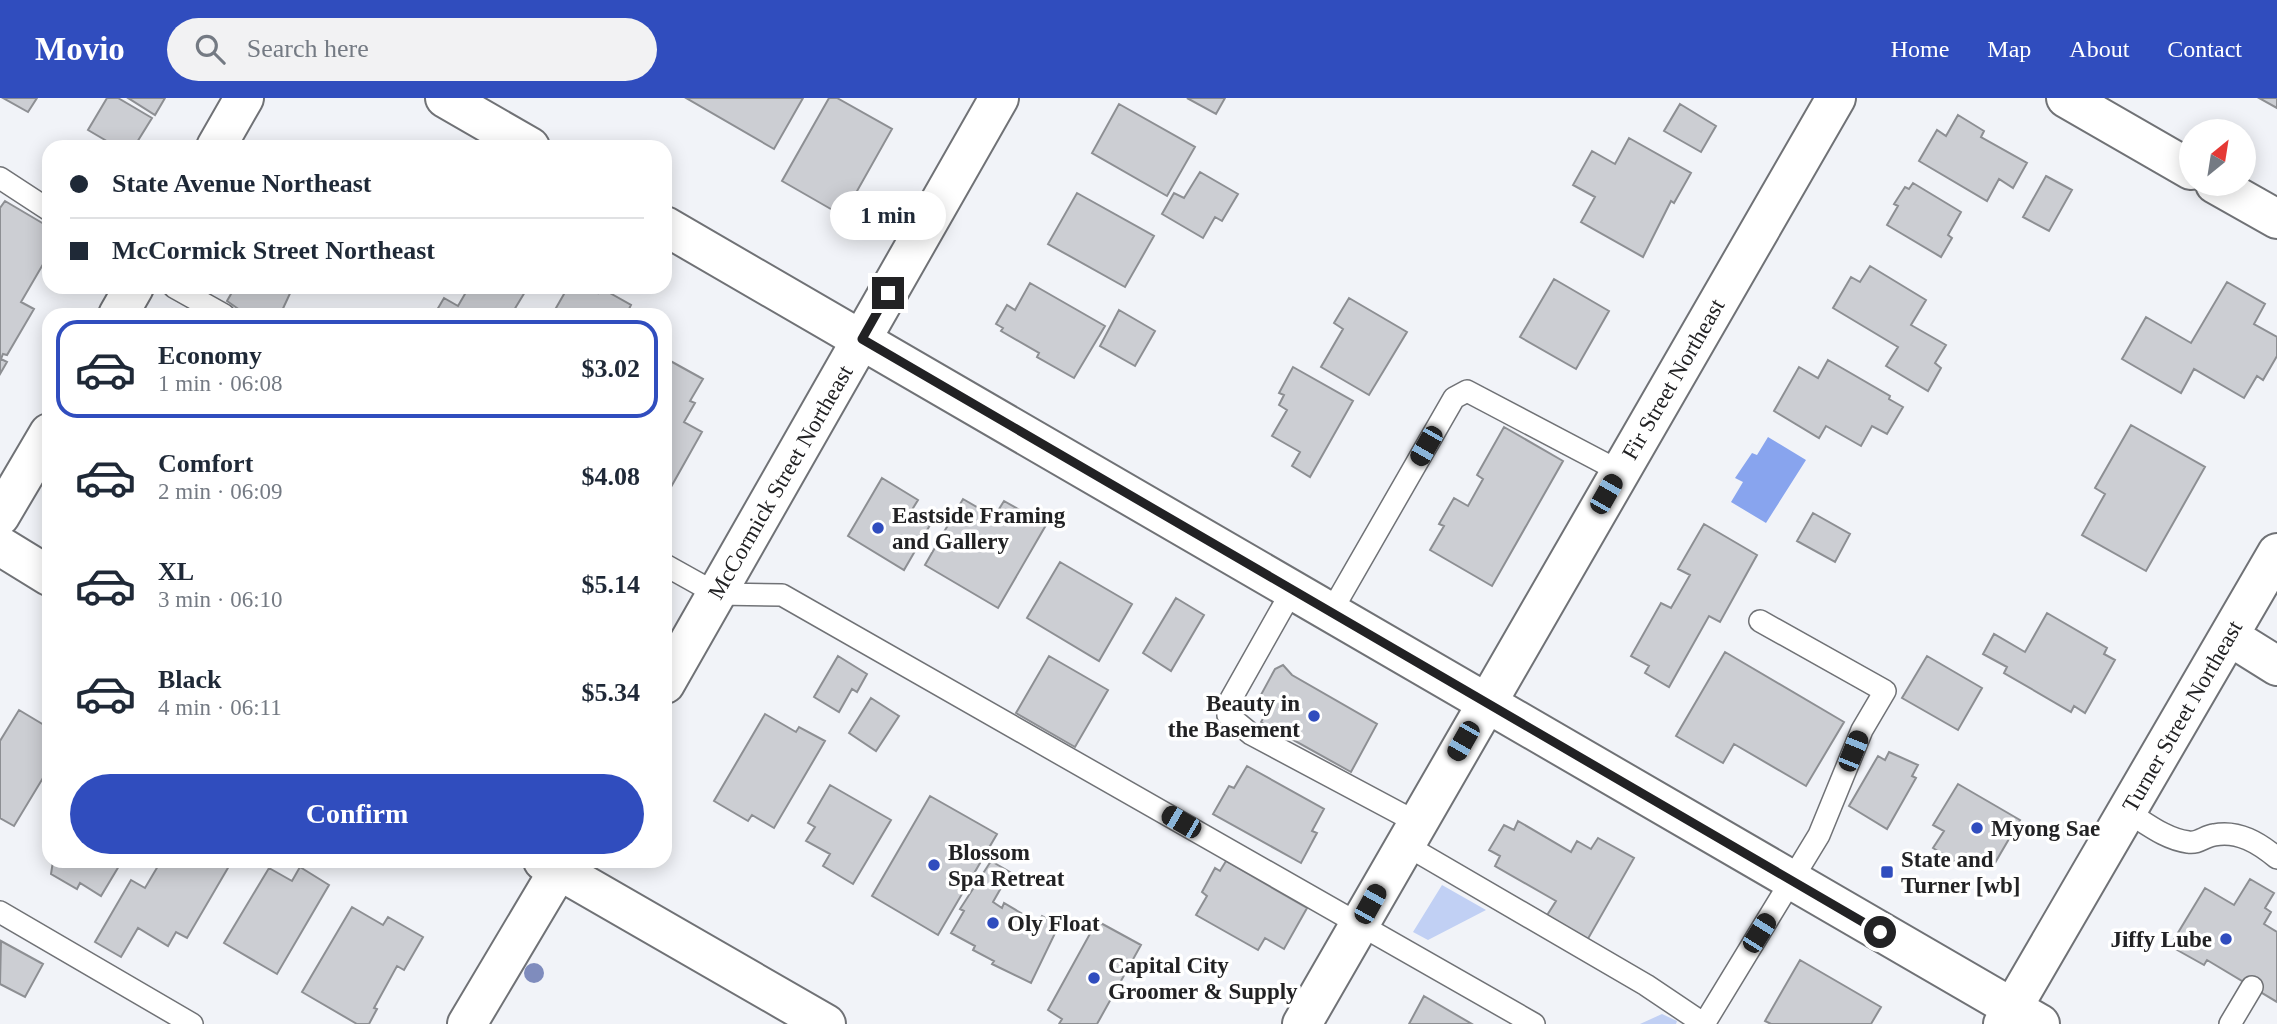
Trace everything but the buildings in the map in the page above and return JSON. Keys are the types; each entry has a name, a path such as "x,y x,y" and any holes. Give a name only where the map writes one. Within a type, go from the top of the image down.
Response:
{"street":[{"path":"220,140 244,98"},
{"path":"445,98 518,140"},
{"name":"McCormick Street Northeast","path":"672,672 999,98"},
{"name":"Fir Street Northeast","path":"1302,1024 1836,98"},
{"path":"2066,98 2179,163"},
{"path":"2236,196 2277,219"},
{"path":"672,230 1791,880 2019,1019"},
{"path":"0,516 42,445"},
{"path":"0,546 42,572"},
{"name":"Turner Street Northeast","path":"2019,1019 2126,811 2277,553"},
{"path":"2229,636 2277,666"},
{"path":"467,1024 553,868"},
{"path":"562,868 825,1024"}],"lane":[{"path":"0,178 42,205"},
{"path":"186,294 212,308"},
{"path":"1331,612 1454,398 1467,391 1619,471"},
{"path":"672,569 717,594 782,595 1534,1024"},
{"path":"1293,589 1231,699 1227,715 1251,734 1410,833 1704,1024 1819,835 1862,730 1885,691 1760,621"},
{"path":"2126,811 2172,839 2193,843 2212,835 2233,834 2258,843 2277,858"},
{"path":"0,912 192,1024"},
{"path":"2230,1024 2252,987"}],"shaded area":[{"path":"1442,885 1486,910 1428,940 1413,932"},
{"path":"1662,1014 1677,1021 1676,1024 1640,1024"}],"water":[{"path":"1768,437 1806,460 1766,523 1731,502 1743,482 1735,478 1752,453 1757,455"}],"place":[{"name":"Eastside Framing and Gallery","path":"878,528"},
{"name":"Beauty in the Basement","path":"1314,716"},
{"name":"Myong Sae","path":"1977,828"},
{"name":"Blossom Spa Retreat","path":"934,865"},
{"name":"State and Turner [wb]","path":"1887,872"},
{"name":"Oly Float","path":"993,923"},
{"name":"Jiffy Lube","path":"2226,939"},
{"name":"Capital City Groomer & Supply","path":"1094,978"}],"route":[{"path":"888,293 862,339 1880,932"}]}
